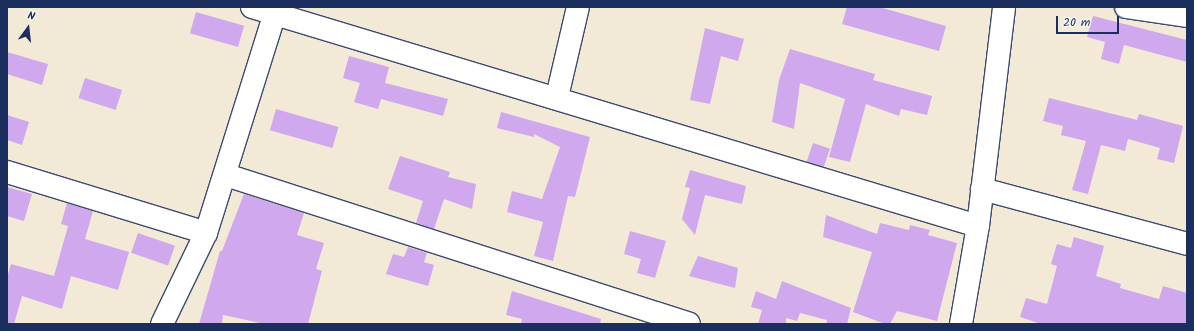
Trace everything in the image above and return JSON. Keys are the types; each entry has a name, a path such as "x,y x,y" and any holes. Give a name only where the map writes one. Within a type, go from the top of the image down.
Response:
{"street":[{"path":"252,7 276,10 557,98 978,226"},
{"path":"557,98 578,7"},
{"path":"961,324 978,226 1004,7"},
{"path":"1126,7 1187,16"},
{"path":"162,324 206,233 226,175 276,10"},
{"path":"7,172 206,233"},
{"path":"226,175 689,324"},
{"path":"982,189 1187,244"}],"building":[{"path":"847,7 879,7 946,26 939,51 842,24"},
{"path":"196,12 244,26 238,47 190,33"},
{"path":"1093,16 1187,40 1187,62 1124,45 1119,64 1101,59 1105,42 1087,37"},
{"path":"705,28 744,39 738,61 721,56 710,104 690,100"},
{"path":"790,49 875,74 873,80 932,96 927,115 901,109 899,116 866,104 850,162 829,157 845,99 800,83 794,129 772,122 779,80"},
{"path":"7,52 48,64 42,85 7,74"},
{"path":"349,56 389,67 385,83 448,99 443,116 381,99 378,109 354,102 360,83 343,78"},
{"path":"85,78 122,90 116,110 79,98"},
{"path":"1049,98 1137,120 1139,114 1183,126 1174,163 1157,159 1160,148 1128,139 1125,151 1101,145 1088,194 1072,190 1086,141 1061,135 1063,126 1043,121"},
{"path":"276,109 338,127 332,148 270,130"},
{"path":"501,112 590,137 575,197 568,196 553,261 534,256 543,222 507,212 512,191 542,199 560,147 534,134 534,137 497,128"},
{"path":"7,115 29,122 22,145 7,140"},
{"path":"813,143 830,149 824,168 806,162"},
{"path":"400,156 450,172 448,177 476,184 472,209 444,199 434,229 416,223 423,201 388,189"},
{"path":"690,170 746,186 742,204 705,195 695,235 682,219 690,188 685,187"},
{"path":"7,187 32,194 24,221 7,216"},
{"path":"244,194 304,213 297,235 324,243 316,269 322,271 308,324 265,324 223,315 222,324 199,324 220,251 222,251"},
{"path":"67,203 93,211 85,239 129,252 118,290 71,276 62,309 22,296 14,324 7,324 7,278 11,264 54,276 68,226 61,224"},
{"path":"826,215 877,234 880,223 909,230 910,225 930,230 928,235 957,243 937,321 897,311 890,324 885,324 853,312 872,252 823,237"},
{"path":"630,231 666,241 655,278 637,273 641,259 624,254"},
{"path":"138,233 175,246 168,266 131,253"},
{"path":"1074,237 1104,246 1096,276 1121,284 1120,288 1159,299 1163,286 1187,293 1187,324 1041,324 1020,317 1026,298 1047,304 1057,266 1051,264 1057,244 1071,248"},
{"path":"408,247 427,253 424,262 434,265 428,286 386,274 393,254 404,257"},
{"path":"698,256 738,268 735,288 689,276"},
{"path":"782,281 851,308 847,324 826,324 827,320 800,313 797,321 786,318 786,324 758,324 762,310 751,307 756,291 776,299"},
{"path":"512,291 601,319 600,324 521,324 522,319 506,315"}]}
